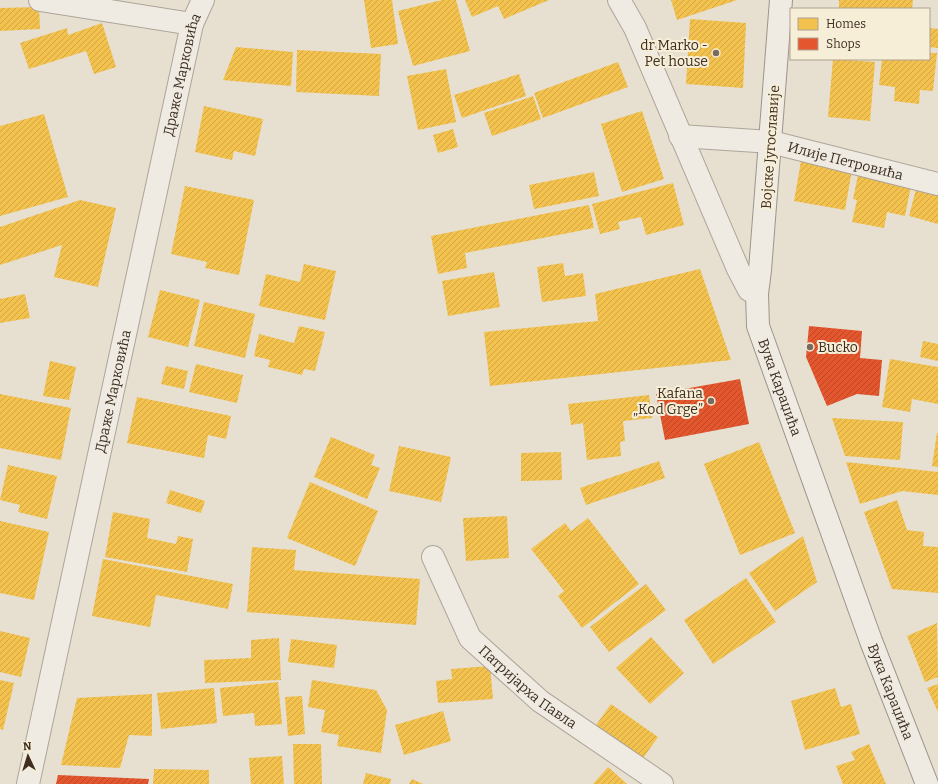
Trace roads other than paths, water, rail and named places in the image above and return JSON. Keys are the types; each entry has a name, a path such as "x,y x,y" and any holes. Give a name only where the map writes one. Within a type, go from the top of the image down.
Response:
{"street":[{"path":"40,0 192,24"},
{"name":"Драже Марковића","path":"28,784 192,24 203,0"},
{"path":"619,0 635,28 738,269 749,290 756,294"},
{"name":"Војске Југославије","path":"756,294 760,270 771,142 781,0"},
{"name":"Илије Петровића","path":"680,136 771,142 938,184"},
{"name":"Вука Караџића","path":"756,294 758,326 871,641 927,784"},
{"name":"Патријарха Павла","path":"433,557 470,638 540,701 662,784"}],"place":[{"name":"dr Marko - Pet house","path":"716,53"},
{"name":"Bucko","path":"810,347"},
{"name":"Kafana „Kod Grge”","path":"711,401"}]}
